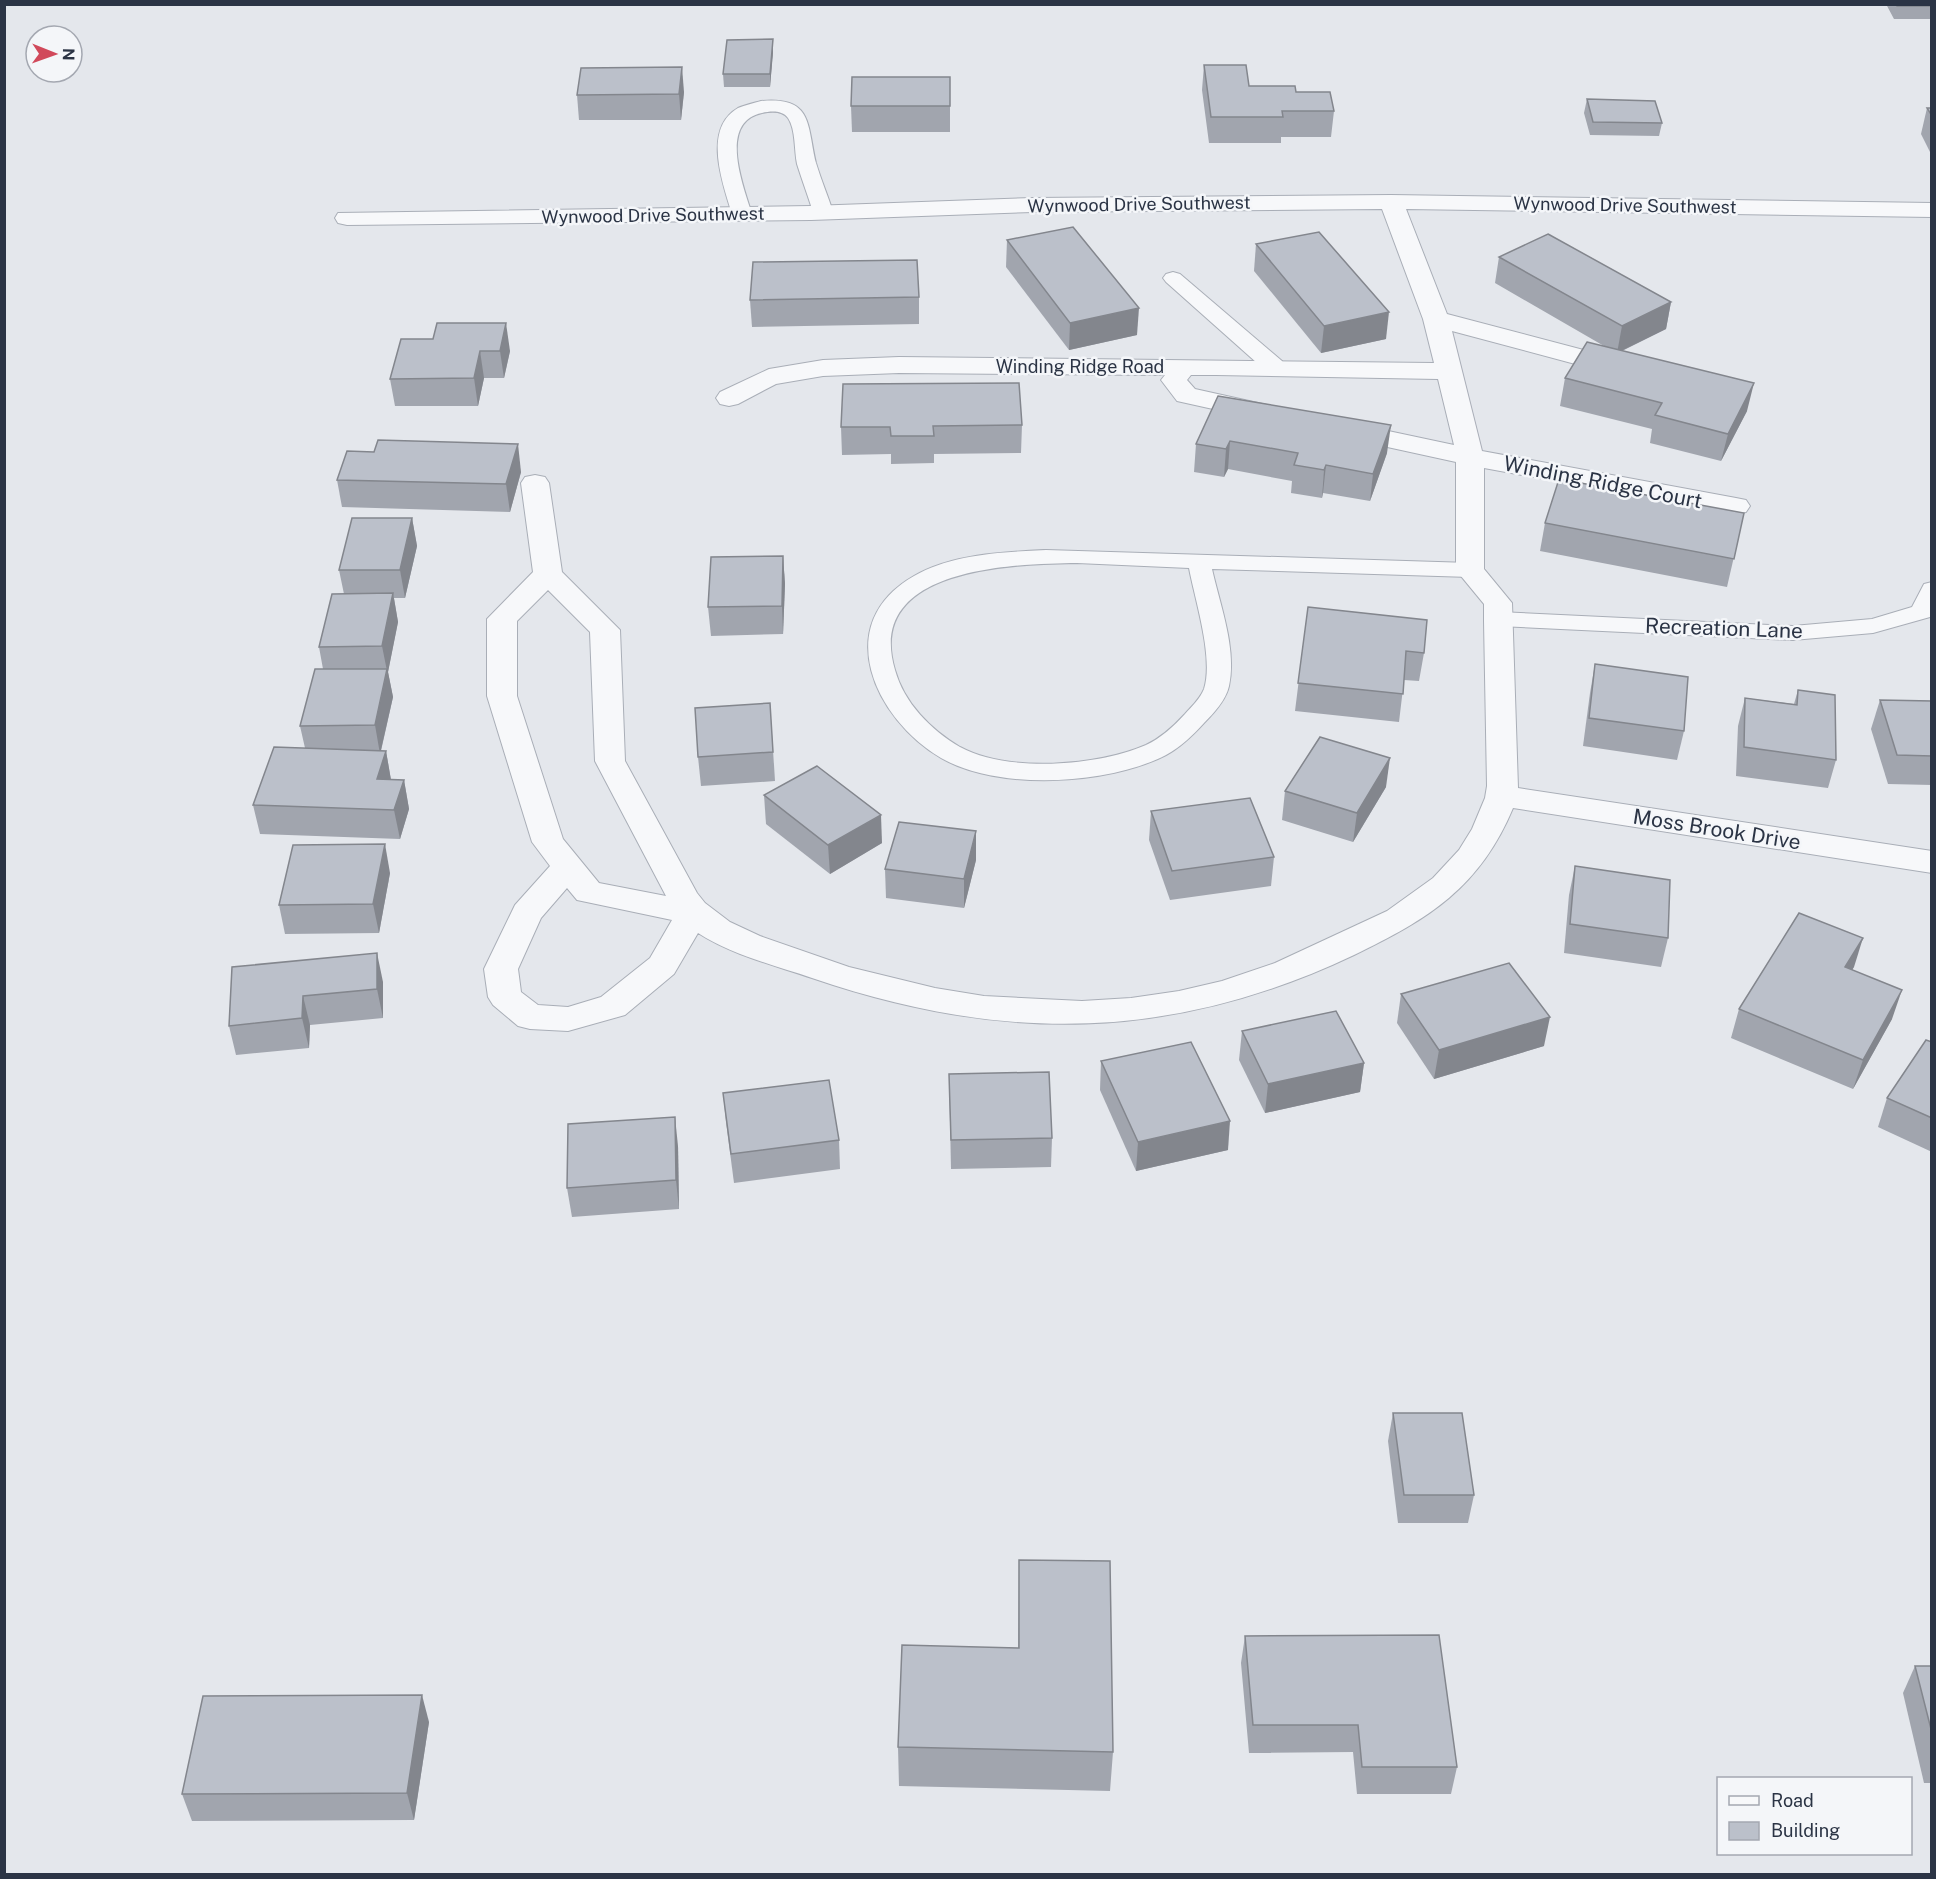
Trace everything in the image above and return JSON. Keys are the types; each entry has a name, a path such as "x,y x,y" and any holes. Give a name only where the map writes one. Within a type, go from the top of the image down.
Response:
{"street":[{"name":"Wynwood Drive Southwest","path":"347,218 742,214 1033,205 1391,202 1932,210"},
{"path":"535,483 548,574 605,630 610,761 693,913 707,924 748,943 840,977 940,1001 1018,1012 1099,1012 1177,1004 1226,993 1317,959 1398,920 1449,884 1472,857 1502,796 1498,603 1470,570 1470,457 1436,319 1391,202"},
{"path":"1436,319 1648,375"},
{"name":"Winding Ridge Road","path":"729,398 769,377 823,368 899,365 1183,367"},
{"path":"1183,367 1274,366 1449,371"},
{"name":"Winding Ridge Road","path":"1183,367 1174,380 1186,396 1277,415"},
{"path":"1322,425 1470,457"},
{"name":"Winding Ridge Court","path":"1470,457 1736,506"},
{"path":"548,574 502,619 502,696 548,842 588,892 693,913"},
{"name":"Moss Brook Drive","path":"1502,796 1932,862"},
{"path":"568,866 527,913 501,969 505,998 530,1017 568,1019 613,1006 662,966 693,913"}],"lane":[{"path":"742,214 727,159 729,129 738,115 756,108 776,105 792,112 801,127 806,158 823,212"},
{"path":"1173,278 1274,366"},
{"path":"1199,562 1217,662 1217,686 1207,706 1186,728 1158,749 1124,761 1089,768 1038,772 987,766 961,758 915,726 894,697 880,668 879,651 883,625 895,603 913,586 952,568 1003,560 1065,557 1470,570"},
{"name":"Recreation Lane","path":"1499,619 1794,633 1873,626 1922,612 1932,589"}],"building":[{"path":"1896,4 1932,4 1932,6 1897,6"},
{"path":"773,39 770,74 723,74 727,40"},
{"path":"1204,65 1246,65 1249,86 1295,86 1296,92 1330,92 1334,111 1282,111 1283,117 1211,117"},
{"path":"682,67 679,94 577,95 581,68"},
{"path":"852,77 950,77 950,106 851,106"},
{"path":"1587,99 1655,101 1662,123 1593,122"},
{"path":"1073,227 1139,308 1070,323 1007,240"},
{"path":"1319,232 1389,312 1324,326 1256,244"},
{"path":"1548,234 1671,302 1622,326 1499,257"},
{"path":"917,260 919,297 750,300 753,262"},
{"path":"437,323 506,323 500,351 480,351 474,378 390,379 401,339 433,339"},
{"path":"1587,342 1754,383 1728,434 1655,415 1662,403 1565,378"},
{"path":"1019,383 1022,425 933,426 934,436 891,436 890,427 841,427 843,384"},
{"path":"1218,396 1391,425 1373,474 1326,465 1324,470 1294,465 1298,453 1230,441 1226,449 1196,444"},
{"path":"378,440 518,444 506,484 337,480 347,451 374,452"},
{"path":"1559,479 1744,513 1734,559 1545,523"},
{"path":"352,518 412,518 400,570 339,570"},
{"path":"783,556 782,606 708,607 711,557"},
{"path":"393,593 382,646 319,647 332,594"},
{"path":"1308,607 1427,620 1424,653 1406,651 1403,694 1298,683"},
{"path":"1595,664 1688,677 1684,731 1589,718"},
{"path":"315,669 387,669 375,725 300,726"},
{"path":"1798,690 1835,695 1836,760 1744,747 1745,698 1797,705"},
{"path":"1880,700 1932,701 1932,756 1897,755"},
{"path":"770,703 773,752 698,757 695,708"},
{"path":"1320,737 1390,758 1357,813 1285,791"},
{"path":"274,747 386,751 377,779 404,780 394,810 253,805"},
{"path":"817,766 881,815 828,845 764,795"},
{"path":"1250,798 1274,857 1172,871 1151,811"},
{"path":"899,822 976,831 964,879 885,869"},
{"path":"385,844 373,904 279,905 293,845"},
{"path":"1575,866 1670,880 1668,938 1570,924"},
{"path":"1799,913 1863,938 1845,967 1902,990 1863,1060 1739,1009"},
{"path":"377,953 377,989 303,996 302,1018 229,1026 232,967"},
{"path":"1509,963 1550,1017 1439,1050 1401,994"},
{"path":"1336,1011 1364,1063 1268,1084 1242,1031"},
{"path":"1926,1040 1932,1042 1932,1118 1887,1098"},
{"path":"1191,1042 1230,1121 1138,1142 1101,1061"},
{"path":"1049,1072 1052,1138 951,1140 949,1074"},
{"path":"829,1080 839,1140 731,1154 723,1093"},
{"path":"675,1117 676,1180 567,1188 568,1124"},
{"path":"1393,1413 1462,1413 1474,1495 1404,1495"},
{"path":"1019,1560 1110,1561 1113,1752 898,1747 902,1645 1019,1648"},
{"path":"1439,1635 1457,1767 1362,1767 1358,1725 1253,1725 1245,1636"},
{"path":"1915,1666 1932,1666 1932,1733"},
{"path":"422,1695 407,1793 182,1794 203,1696"}]}
